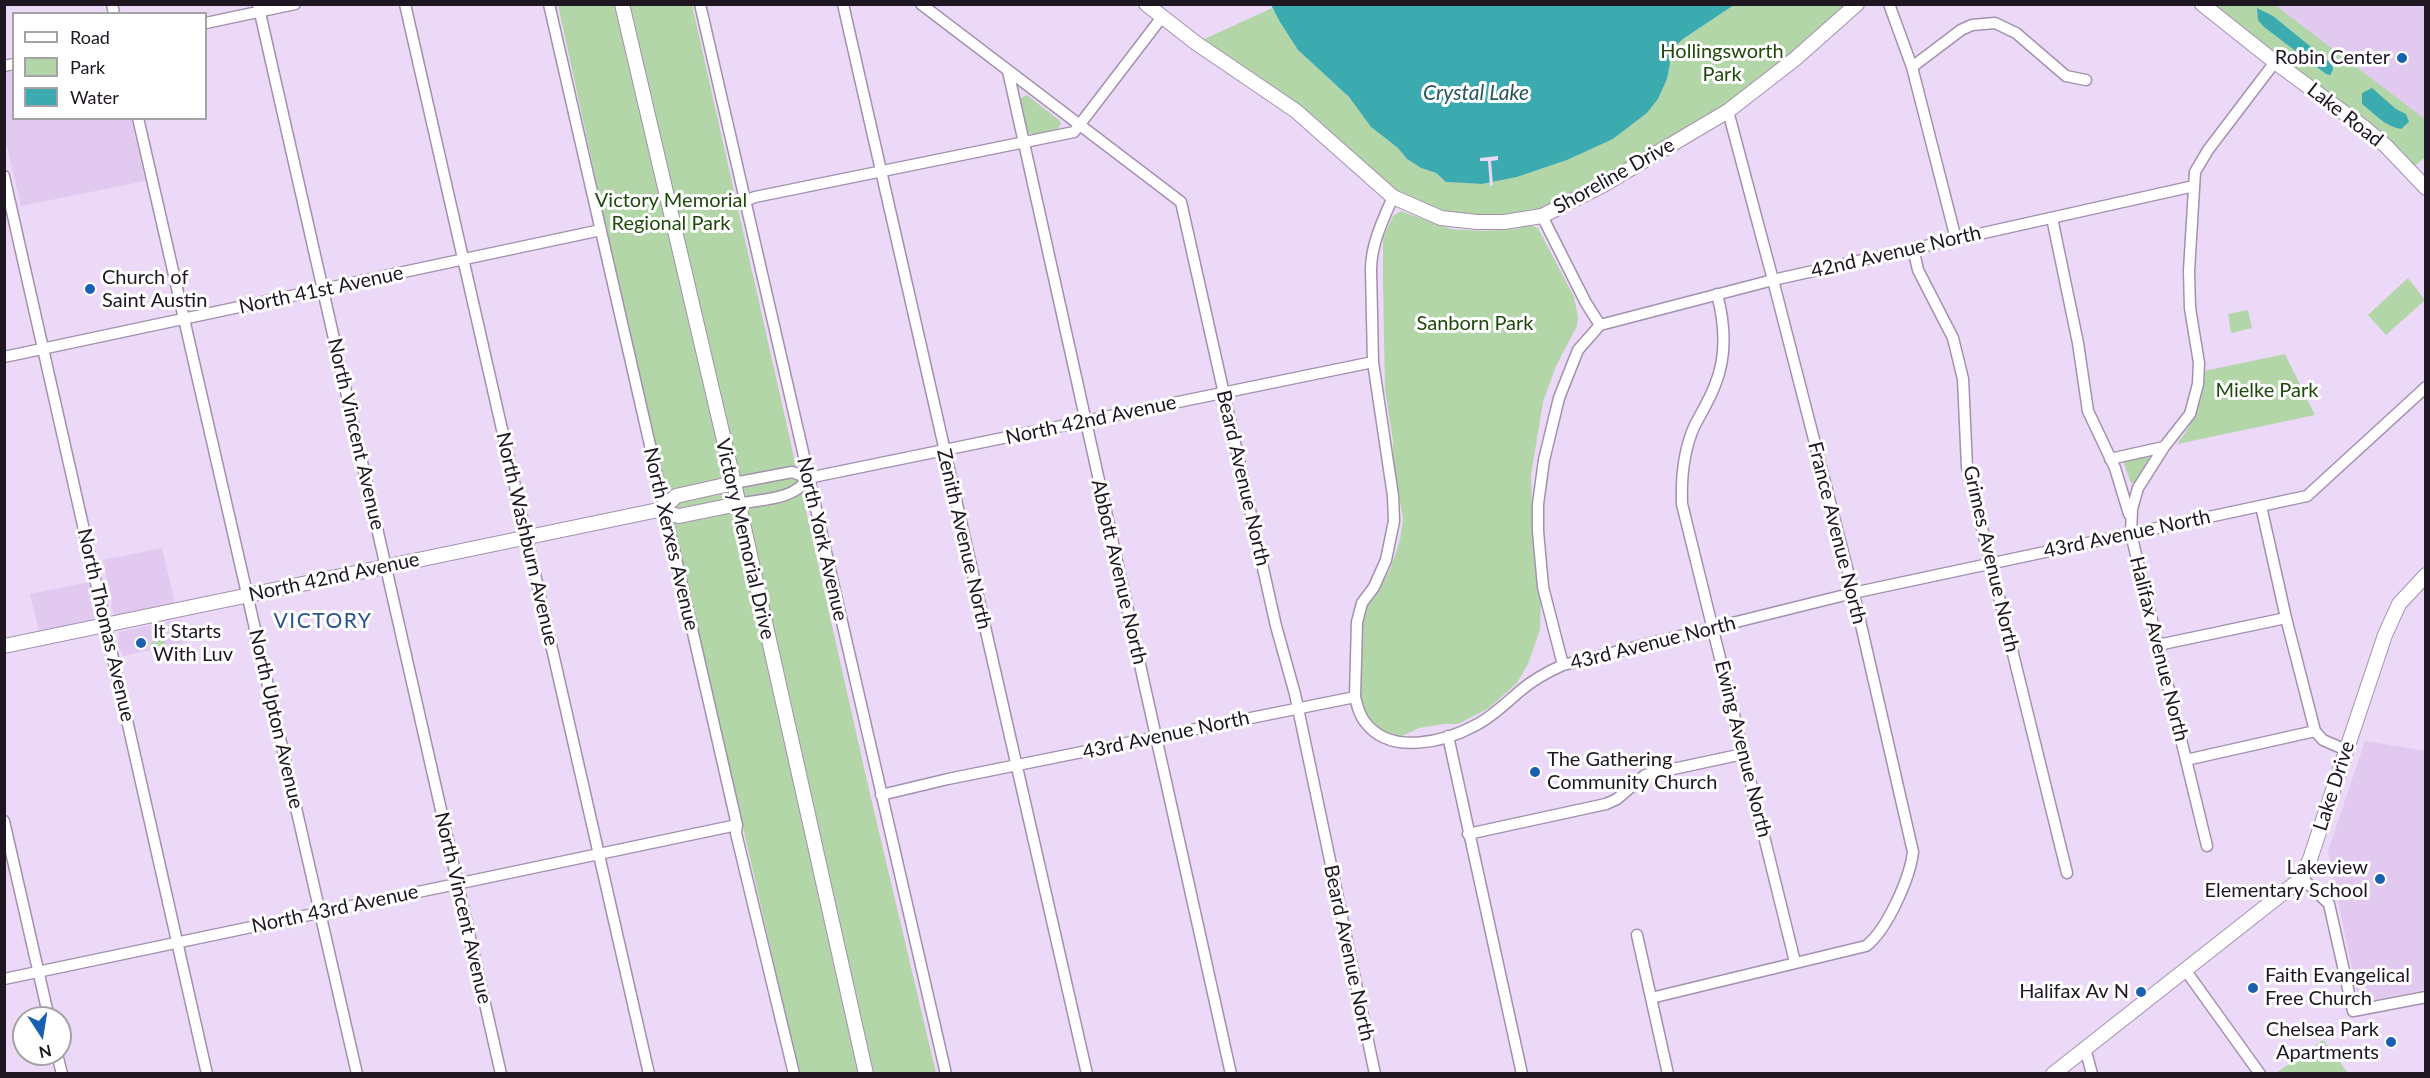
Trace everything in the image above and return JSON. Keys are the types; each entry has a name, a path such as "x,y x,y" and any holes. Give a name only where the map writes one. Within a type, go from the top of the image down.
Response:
{"street":[{"path":"207,23 259,8 295,4"},
{"name":"North Washburn Avenue","path":"405,4 649,1074"},
{"name":"North Xerxes Avenue","path":"549,4 737,825 736,833 794,1074"},
{"name":"Victory Memorial Drive","path":"622,4 734,483 866,1074"},
{"name":"North York Avenue","path":"700,4 946,1074"},
{"name":"Zenith Avenue North","path":"843,4 1087,1074"},
{"name":"Beard Avenue North","path":"921,4 1181,202 1276,626 1298,708 1375,1074"},
{"name":"Shoreline Drive","path":"1146,4 1296,111 1393,197 1431,214 1454,221 1504,222 1542,216 1603,185 1728,111 1795,60 1857,4"},
{"path":"1889,4 1912,67 1956,238"},
{"name":"Lake Road","path":"2202,4 2275,62 2366,129 2386,146 2426,188"},
{"name":"North Vincent Avenue","path":"259,8 501,1074"},
{"path":"745,201 755,197 1074,132 1162,17"},
{"path":"1912,67 1961,30 1983,22 1995,23 2016,33 2066,76 2086,80"},
{"name":"Halifax Avenue North","path":"2207,846 2131,534 2132,510 2138,488 2164,447 2190,414 2198,384 2199,363 2190,308 2189,271 2195,172 2208,150 2275,62"},
{"name":"Abbott Avenue North","path":"1008,71 1231,1074"},
{"name":"France Avenue North","path":"1728,111 1853,593 1913,852 1912,867 1877,938 1866,946 1796,962"},
{"name":"North Upton Avenue","path":"138,120 182,319 248,595 357,1074"},
{"name":"North Thomas Avenue","path":"4,176 207,1074"},
{"name":"42nd Avenue North","path":"1600,326 1773,280 2194,186"},
{"path":"1355,697 1357,622 1362,603 1374,587 1386,560 1394,521 1393,496 1373,362 1371,258 1377,236 1393,197"},
{"path":"1542,216 1600,326 1578,350 1558,398 1546,449 1538,504 1543,587 1563,665"},
{"path":"2052,218 2078,343 2088,411 2123,488 2129,510 2131,534"},
{"name":"North 41st Avenue","path":"4,357 601,230"},
{"name":"Grimes Avenue North","path":"1913,248 1918,270 1953,338 1964,379 1967,467 2067,873"},
{"name":"Ewing Avenue North","path":"1717,294 1722,314 1722,362 1715,385 1693,429 1686,453 1681,478 1682,504 1796,962"},
{"name":"North 42nd Avenue","path":"4,646 663,508 676,496 734,483 792,472 808,478 1373,362"},
{"name":"43rd Avenue North","path":"881,795 1355,697 1361,717 1366,724 1374,732 1391,740 1413,744 1448,736 1476,725 1543,674 1563,665 1853,593 2307,496 2426,387"},
{"path":"2110,459 2164,447"},
{"name":"North 42nd Avenue","path":"663,508 670,514 678,516 792,494 802,488 808,478"},
{"path":"2261,506 2286,618 2315,731 2323,740 2346,750"},
{"name":"Lake Drive","path":"2302,878 2385,634 2399,604 2426,575"},
{"path":"2158,645 2286,618"},
{"path":"2186,760 2315,731"},
{"path":"1448,736 1522,1074"},
{"path":"1468,834 1606,804 1617,799 1645,775 1743,754"},
{"path":"4,821 46,1006"},
{"name":"North 43rd Avenue","path":"4,979 737,825"},
{"path":"2053,1074 2302,878 2329,904 2353,1011 2426,997"},
{"path":"1637,935 1668,1074"},
{"path":"1651,998 1796,962"},
{"path":"2186,970 2260,1074"},
{"path":"2085,1048 2092,1074"}],"shaded area":[{"path":"2275,5 2425,5 2425,119"},
{"path":"12,72 12,120 131,120 145,181 21,206 4,134 5,73"},
{"path":"162,548 175,603 135,611 125,617 116,617 111,608 112,599 103,560"},
{"path":"89,582 96,614 91,624 79,623 39,631 30,594"},
{"path":"181,619 187,642 123,656 118,645 119,632"},
{"name":"Lakeview Elementary School","path":"2365,741 2425,751 2426,989 2359,1003 2328,851"}],"green space":[{"name":"Victory Memorial Regional Park","path":"558,5 692,5 870,794 936,1073 799,1073"},
{"name":"Hollingsworth Park","path":"1734,5 1857,5 1728,111 1542,216 1477,222 1393,197 1344,152 1196,43 1272,8 1298,50 1349,97 1371,127 1398,148 1407,159 1421,168 1436,173 1446,182 1482,184 1517,177 1567,160 1613,139 1647,113 1658,99 1667,79 1670,64 1669,52 1683,39"},
{"path":"2214,5 2275,5 2425,119 2425,157 2414,167 2387,140"},
{"path":"1027,95 1059,120 1061,123 1058,129 1028,133 1020,101"},
{"name":"Sanborn Park","path":"1401,211 1451,229 1483,231 1517,229 1530,225 1538,228 1574,297 1578,317 1577,326 1556,366 1543,402 1531,475 1533,543 1541,600 1540,630 1528,664 1517,683 1489,708 1458,724 1419,728 1398,738 1387,737 1365,717 1359,691 1359,636 1365,606 1376,596 1391,567 1400,540 1403,518 1393,465 1393,441 1385,389 1383,282 1383,238 1393,216"},
{"path":"2408,278 2425,300 2386,335 2368,315"},
{"path":"2248,310 2252,328 2231,333 2228,314"},
{"name":"Mielke Park","path":"2285,354 2315,415 2177,444 2197,410 2204,371"},
{"path":"2148,456 2149,459 2134,483 2131,483 2123,461"},
{"path":"162,629 166,646 151,649 150,643 158,642 156,631"},
{"path":"2323,1040 2348,1073 2276,1073"}],"water":[{"name":"Crystal Lake","path":"1271,5 1734,5 1683,39 1669,52 1670,64 1667,79 1658,99 1647,113 1613,139 1567,160 1517,177 1482,184 1446,182 1436,173 1421,168 1407,159 1398,148 1371,127 1349,97 1298,50"},
{"path":"2257,8 2273,16 2332,64 2333,70 2330,75 2264,27 2258,20"},
{"path":"2372,88 2396,109 2406,114 2409,122 2401,129 2395,127 2384,122 2362,104 2362,93"}],"pier":[{"path":"1498,156 1498,160 1491,161 1493,185 1490,186 1488,161 1480,161 1480,158"}],"place":[{"name":"Robin Center","path":"2402,58"},
{"name":"Church of Saint Austin","path":"90,289"},
{"name":"It Starts With Luv","path":"141,643"},
{"name":"The Gathering Community Church","path":"1535,772"},
{"name":"Lakeview Elementary School","path":"2380,879"},
{"name":"Faith Evangelical Free Church","path":"2253,988"},
{"name":"Halifax Av N","path":"2141,992"},
{"name":"Chelsea Park Apartments","path":"2391,1042"}],"district":[{"name":"VICTORY","path":"323,621"}]}
